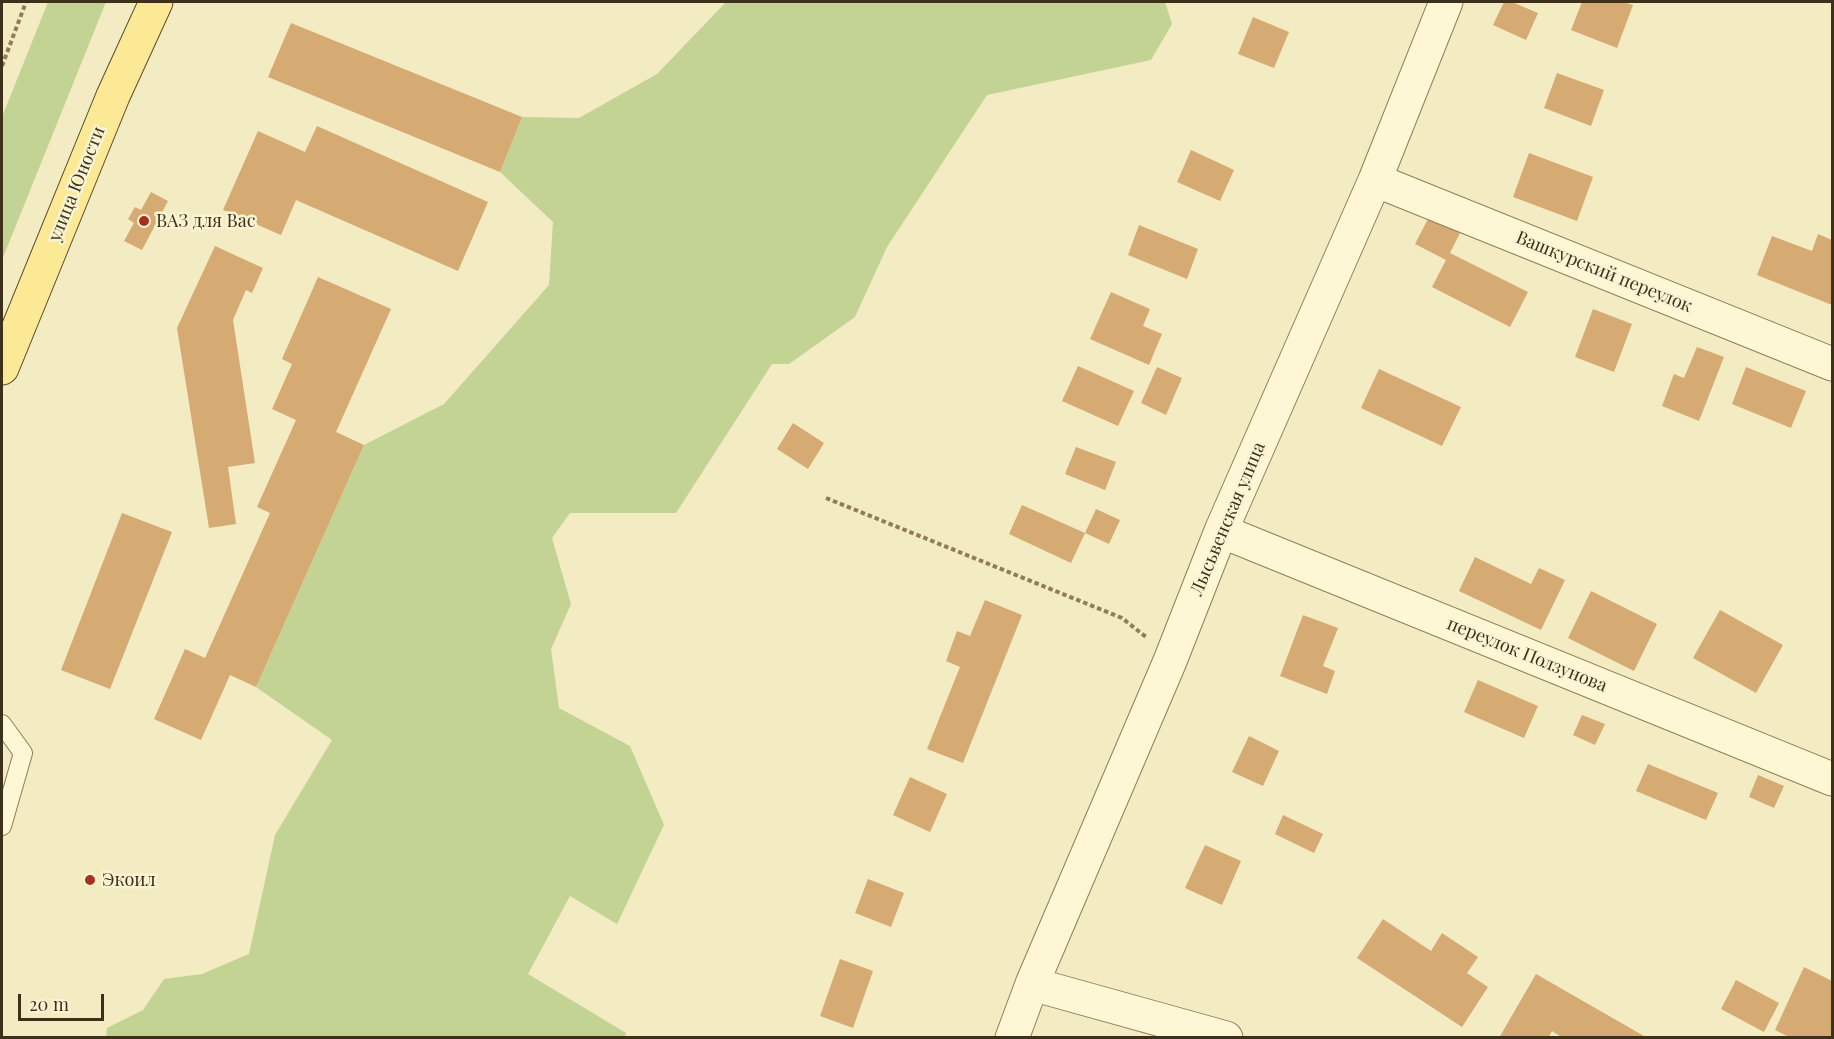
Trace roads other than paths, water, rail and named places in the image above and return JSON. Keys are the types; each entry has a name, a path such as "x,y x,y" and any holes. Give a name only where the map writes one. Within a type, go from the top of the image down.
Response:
{"main road":[{"name":"улица Юности","path":"2,368 151,3"}],"street":[{"name":"Лысьвенская улица","path":"1012,1038 1032,984 1170,661 1221,531 1375,180 1446,2"},
{"name":"Вашкурский переулок","path":"1375,180 1833,364"},
{"name":"переулок Ползунова","path":"1221,531 1833,779"},
{"path":"1032,984 1226,1038"}],"lane":[{"path":"2,724 23,753 2,826"}],"place":[{"name":"ВАЗ для Вас","path":"144,221"},
{"name":"Экоил","path":"90,880"}]}
